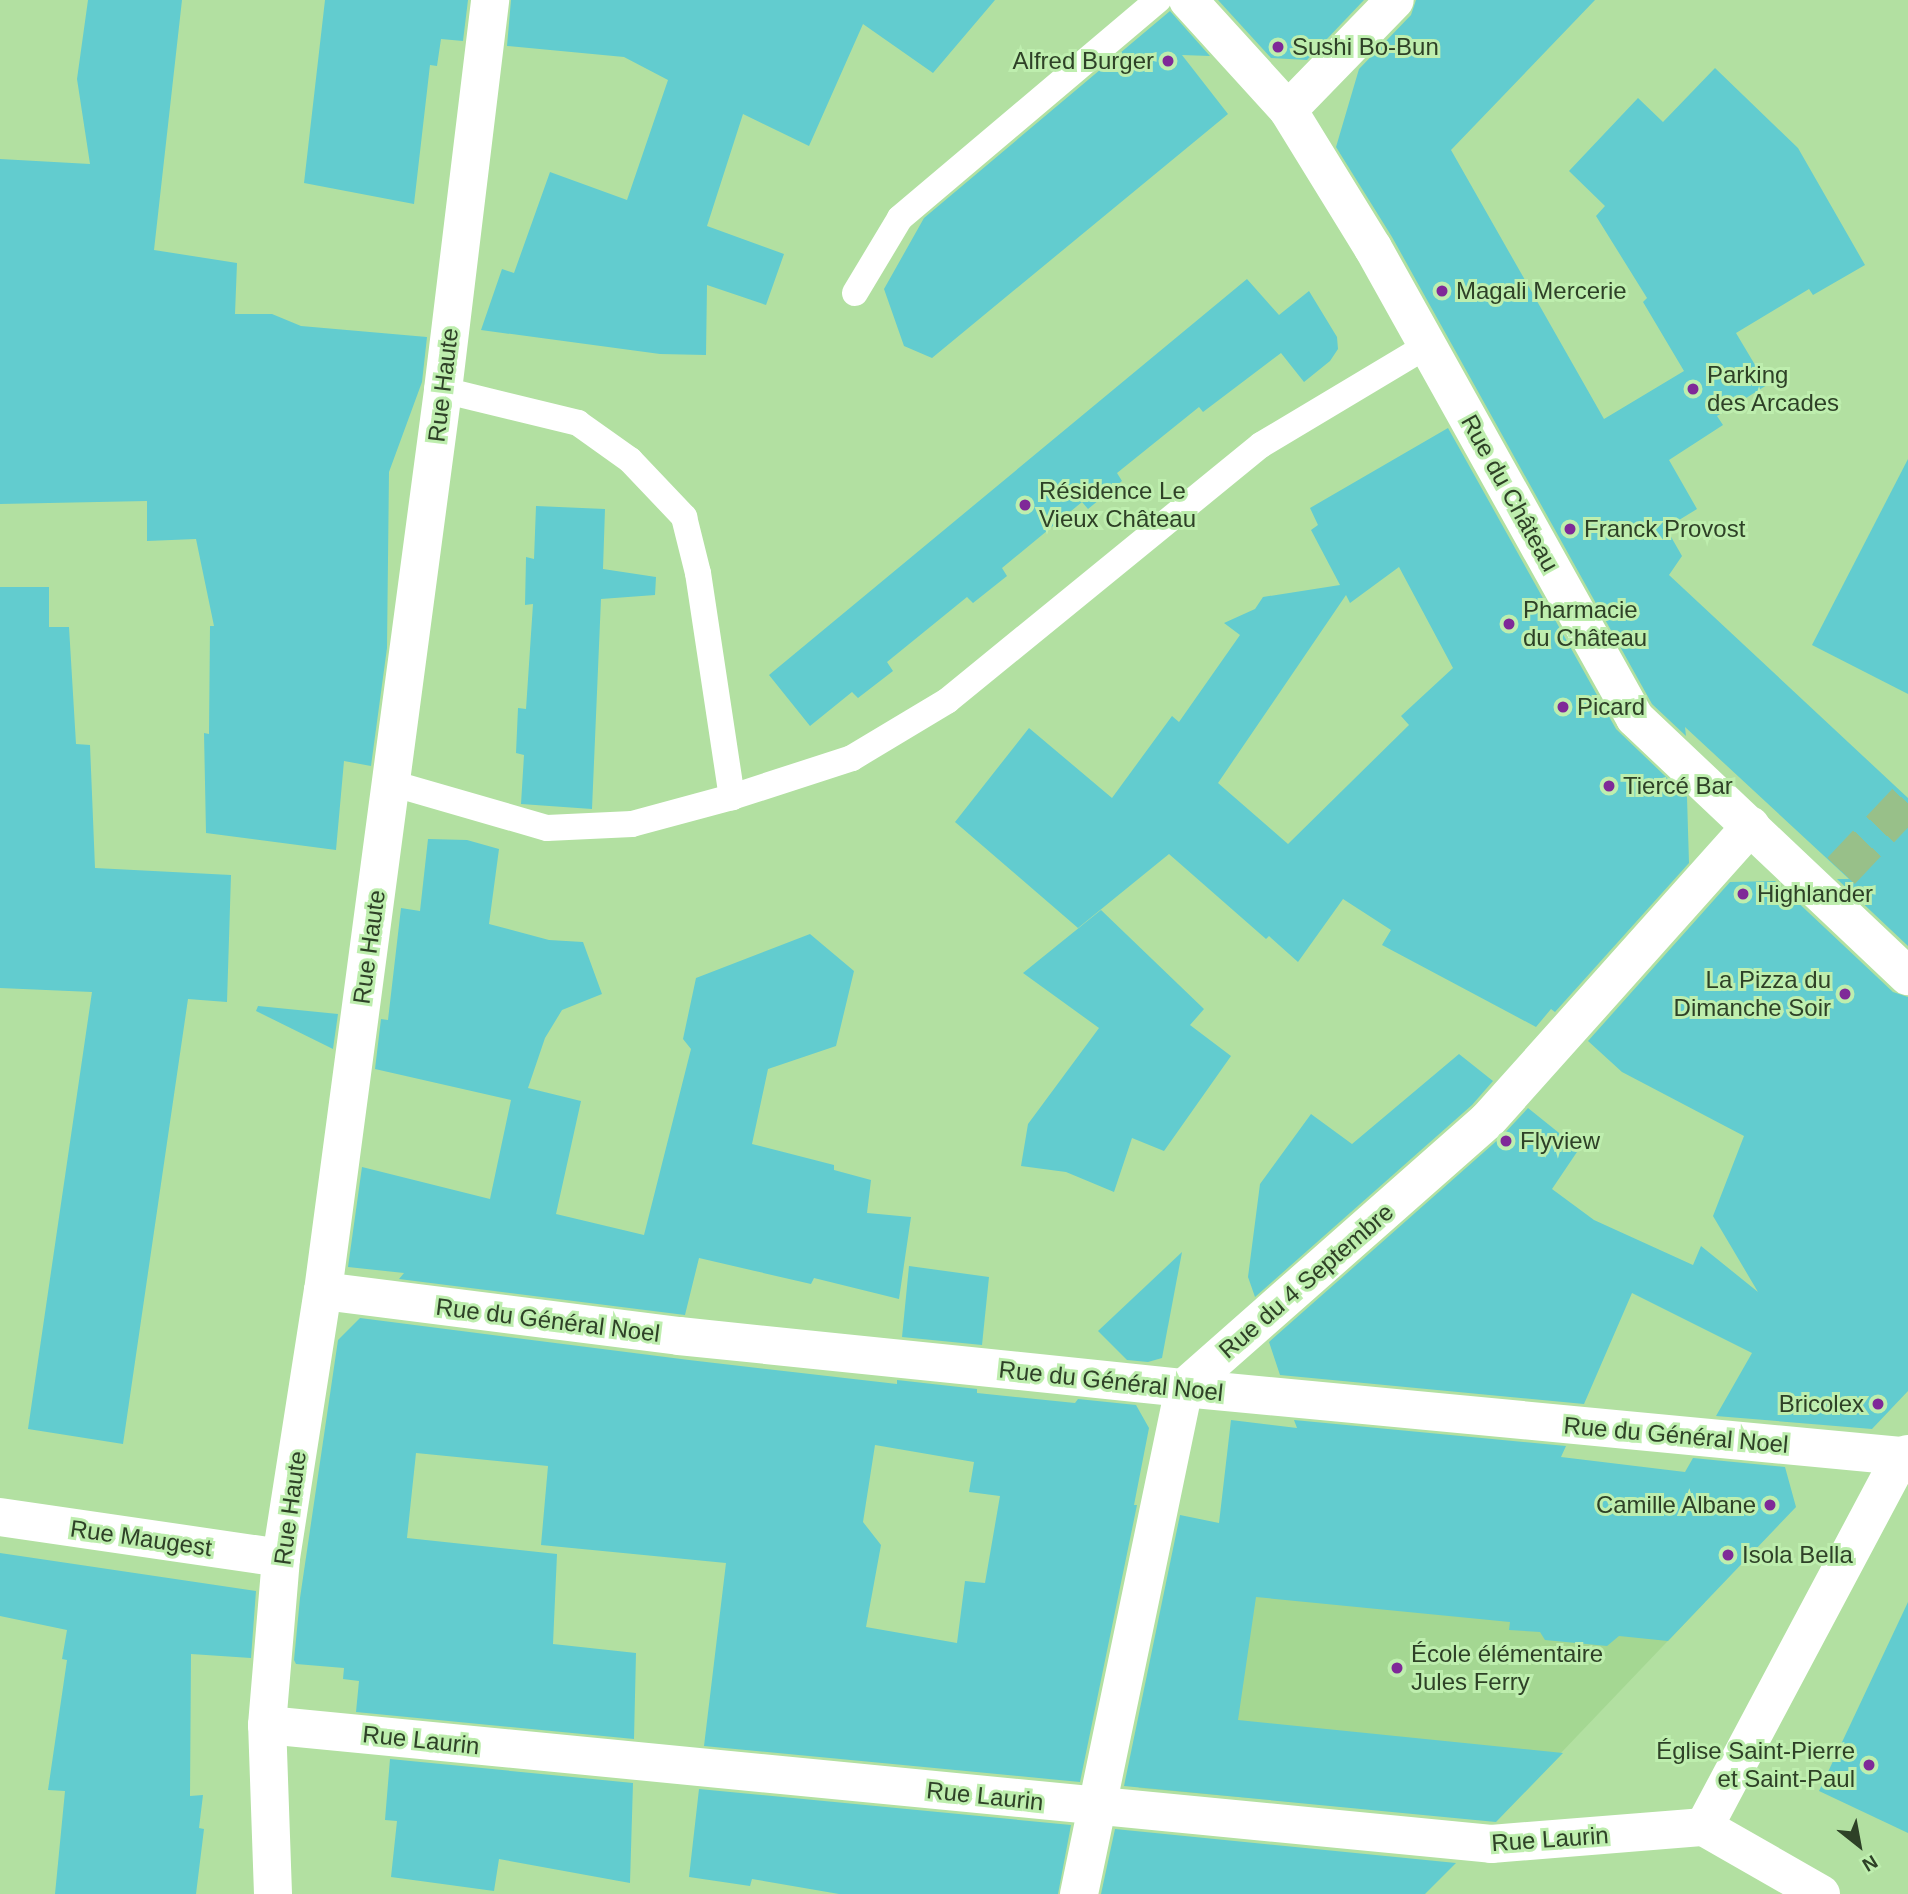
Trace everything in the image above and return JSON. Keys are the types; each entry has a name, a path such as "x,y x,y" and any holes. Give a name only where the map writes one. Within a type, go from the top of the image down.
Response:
{"street":[{"name":"Rue Haute","path":"273,1894 267,1725 281,1558 323,1291 443,390 490,0"},
{"name":"Rue du Château","path":"1188,0 1288,110 1373,248 1635,718 1751,826 1831,882 1908,976"},
{"path":"1288,110 1395,0"},
{"name":"Rue du 4 Septembre","path":"1184,1388 1487,1121 1751,826"},
{"name":"Rue du Général Noel","path":"323,1291 679,1336 1184,1388 1905,1455"},
{"path":"1079,1894 1184,1388"},
{"path":"1821,1894 1704,1827 1905,1455"},
{"name":"Rue Maugest","path":"0,1517 281,1558"},
{"name":"Rue Laurin","path":"267,1725 1491,1844 1704,1827"}],"lane":[{"path":"855,293 900,218 1158,0"},
{"path":"391,783 547,828 632,824 732,797 852,758 947,701 1261,444 1428,345"},
{"path":"443,390 578,422 630,460 684,517 698,573 732,797"}],"shaded area":[{"name":"École élémentaire Jules Ferry","path":"1180,1542 1705,1602 1497,1820 1139,1788 1130,1774"}],"building":[{"path":"88,0 182,0 154,250 237,263 235,314 272,314 301,326 427,337 422,382 389,472 387,648 371,766 344,761 336,850 206,833 204,733 209,734 210,626 214,626 196,539 147,541 147,501 0,504 0,159 90,164 77,79"},
{"path":"325,0 468,0 463,41 441,39 437,66 430,65 414,204 304,183"},
{"path":"511,0 995,0 933,73 863,24 809,146 743,114 707,226 784,254 766,305 707,285 706,355 660,354 481,330 502,269 514,273 550,172 627,200 668,80 624,57 507,46"},
{"path":"1218,0 1364,0 1307,60 1271,58"},
{"path":"1416,0 1595,0 1451,150 1604,419 1684,371 1643,302 1647,298 1596,216 1605,206 1569,171 1638,98 1663,122 1715,68 1798,148 1865,265 1813,295 1809,289 1736,333 1767,385 1717,416 1723,425 1669,460 1697,509 1666,528 1682,556 1669,575 1908,798 1908,946 1837,879 1849,879 1685,727 1686,736 1652,704 1392,237 1336,147 1359,69 1411,15"},
{"path":"1170,11 1210,56 1182,55 1228,114 932,358 904,346 884,289 924,218"},
{"name":"Résidence Le Vieux Château","path":"1247,279 1279,315 1309,291 1337,337 1338,349 1330,361 1304,382 1281,353 1203,412 1199,407 1117,473 1122,481 1088,509 1082,502 1002,568 1007,576 973,603 967,597 887,662 893,671 858,698 852,692 810,726 769,675"},
{"path":"1448,428 1616,729 1687,797 1689,863 1555,1012 1551,1009 1536,1027 1382,945 1391,930 1343,899 1298,962 1269,936 1266,939 1169,854 1078,928 955,822 1029,728 1112,798 1172,716 1179,722 1240,635 1224,623 1255,609 1263,597 1340,585 1311,530 1318,525 1310,508","holes":["1399,567 1453,668 1401,716 1409,725 1288,844 1218,783 1346,595 1350,603"]},
{"path":"1908,459 1908,694 1812,645"},
{"path":"536,506 605,509 603,569 656,577 655,595 601,599 592,809 521,804 524,755 516,753 518,708 526,709 533,604 525,605 526,557 534,559"},
{"path":"0,587 49,587 49,627 69,627 76,744 90,745 95,868 231,875 227,1002 188,999 123,1444 28,1429 92,992 0,988"},
{"path":"428,839 467,840 499,849 489,924 549,940 583,942 602,994 562,1010 545,1038 528,1088 581,1101 556,1214 644,1235 691,1049 683,1039 696,978 810,934 854,971 836,1046 768,1069 752,1144 834,1165 834,1170 871,1180 867,1213 911,1217 899,1299 814,1278 811,1284 699,1258 685,1315 399,1279 404,1273 348,1267 362,1167 490,1199 511,1100 375,1069 381,1019 388,1020 401,908 420,911"},
{"path":"1775,881 1893,992 1908,997 1908,1391 1872,1429 1716,1416 1752,1353 1632,1293 1584,1404 1280,1375 1269,1342 1501,1137 1528,1108 1579,1149 1552,1189 1594,1220 1693,1265 1701,1246 1758,1292 1713,1216 1744,1136 1622,1072 1588,1041 1730,882"},
{"path":"1101,910 1204,1009 1190,1025 1231,1056 1164,1151 1132,1138 1114,1192 1066,1172 1021,1166 1028,1124 1099,1028 1023,973"},
{"path":"258,1006 338,1014 333,1049 256,1011"},
{"path":"1459,1054 1493,1081 1472,1105 1255,1297 1248,1277 1260,1184 1311,1114 1352,1144"},
{"path":"1182,1252 1162,1358 1148,1362 1127,1360 1098,1331"},
{"path":"909,1266 989,1277 982,1345 902,1337"},
{"path":"360,1318 897,1384 897,1380 977,1389 977,1393 1075,1403 1078,1399 1136,1405 1149,1428 1134,1505 1137,1505 1080,1782 704,1746 726,1563 541,1545 548,1466 416,1453 407,1538 557,1554 553,1644 636,1653 634,1739 356,1712 359,1681 343,1679 344,1668 296,1664 294,1660 300,1598 338,1340","holes":["875,1445 974,1462 969,1492 1000,1496 985,1583 965,1581 957,1643 866,1627 881,1545 863,1522"]},
{"path":"1231,1420 1297,1428 1294,1420 1566,1446 1561,1457 1685,1472 1693,1458 1785,1467 1796,1507 1668,1641 1619,1636 1607,1646 1545,1640 1540,1632 1509,1630 1510,1622 1256,1597 1238,1720 1563,1753 1496,1822 1124,1786 1180,1515 1219,1523"},
{"path":"0,1553 256,1591 251,1658 191,1654 190,1796 203,1795 199,1828 204,1829 196,1894 55,1894 65,1791 48,1790 67,1660 62,1659 67,1630 0,1616"},
{"name":"Église Saint-Pierre et Saint-Paul","path":"1908,1602 1908,1833 1819,1791"},
{"path":"390,1759 633,1783 630,1883 499,1859 494,1891 391,1877 397,1821 385,1820"},
{"path":"699,1789 1071,1825 1058,1894 839,1894 752,1879 750,1886 689,1877"},
{"path":"1115,1829 1456,1863 1425,1894 1101,1894"}],"tunnel":[{"path":"1841,871 1908,800"}],"place":[{"name":"Sushi Bo-Bun","path":"1278,47"},
{"name":"Alfred Burger","path":"1168,61"},
{"name":"Magali Mercerie","path":"1442,291"},
{"name":"Parking des Arcades","path":"1693,389"},
{"name":"Résidence Le Vieux Château","path":"1025,505"},
{"name":"Franck Provost","path":"1570,529"},
{"name":"Pharmacie du Château","path":"1509,624"},
{"name":"Picard","path":"1563,707"},
{"name":"Tiercé Bar","path":"1609,786"},
{"name":"Highlander","path":"1743,894"},
{"name":"La Pizza du Dimanche Soir","path":"1845,994"},
{"name":"Flyview","path":"1506,1141"},
{"name":"Bricolex","path":"1878,1404"},
{"name":"Camille Albane","path":"1770,1505"},
{"name":"Isola Bella","path":"1728,1555"},
{"name":"École élémentaire Jules Ferry","path":"1397,1668"},
{"name":"Église Saint-Pierre et Saint-Paul","path":"1869,1765"}]}
